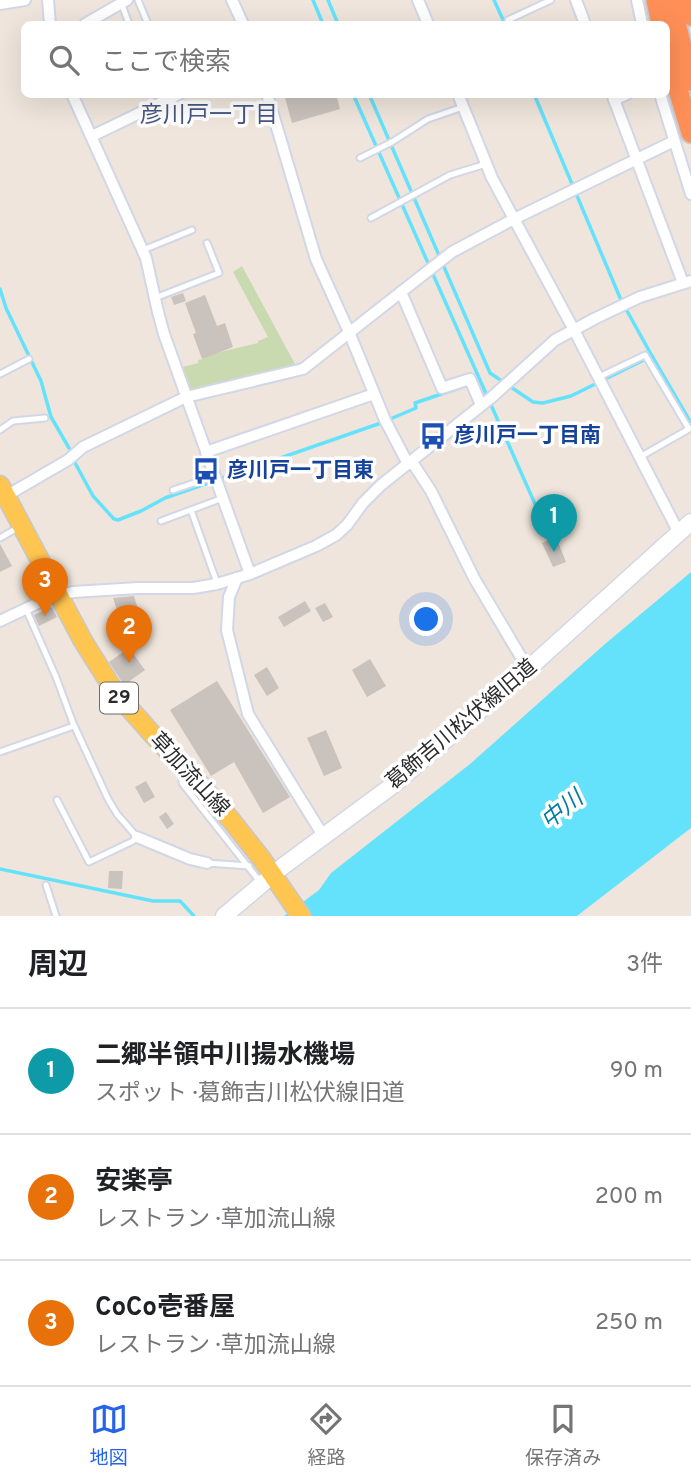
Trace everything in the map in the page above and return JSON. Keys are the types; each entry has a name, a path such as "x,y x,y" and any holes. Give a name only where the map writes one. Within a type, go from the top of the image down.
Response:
{"highway":[{"path":"656,0 660,21"},
{"path":"670,0 691,82"},
{"path":"688,0 691,16"},
{"path":"670,66 683,137"}],"main road":[{"name":"草加流山線","path":"3,491 98,667 115,692 231,820 271,881 301,916"}],"street":[{"path":"0,4 25,0"},
{"path":"48,0 50,21"},
{"path":"232,0 242,21"},
{"path":"418,0 427,21"},
{"path":"576,0 584,21"},
{"path":"637,0 641,21"},
{"path":"90,21 124,2"},
{"path":"74,98 146,258 164,334 250,573"},
{"path":"92,136 171,98"},
{"path":"268,98 316,258 385,420 410,463 431,491 474,578 528,669"},
{"path":"460,98 492,178 640,457 685,528"},
{"path":"0,621 59,595 86,590 193,588 217,584 316,546 336,535 381,485 481,405 555,340 640,297 687,282 613,98"},
{"path":"662,98 683,137 691,194"},
{"path":"3,491 68,460 83,447 186,397 303,369 452,251 683,137"},
{"path":"401,292 442,388 470,379 481,405"},
{"path":"206,452 374,394"},
{"name":"葛飾吉川松伏線旧道","path":"224,916 393,785 528,669 685,528"},
{"path":"237,578 229,597 226,621 248,714 324,836"},
{"path":"137,836 190,859 207,863"}],"lane":[{"path":"138,0 147,21"},
{"path":"508,20 551,0"},
{"path":"124,2 128,21"},
{"path":"360,158 428,119 463,107"},
{"path":"371,218 450,175 486,164"},
{"path":"143,250 192,230"},
{"path":"155,298 219,273 207,243"},
{"path":"599,377 645,355 689,429 640,457"},
{"path":"0,374 29,359"},
{"path":"0,430 13,421 44,418"},
{"path":"173,490 215,476"},
{"path":"161,521 223,498"},
{"path":"191,510 217,584"},
{"path":"0,538 22,525"},
{"path":"26,609 74,726 112,807 137,836 133,841 89,862 57,800"},
{"path":"0,752 74,726"},
{"path":"184,767 182,783 249,866 271,881"},
{"path":"207,863 249,866"},
{"path":"46,885 56,916"}],"green space":[{"path":"242,266 296,366 195,391 191,389 183,367 198,363 203,356 258,343 268,337 233,272"}],"water":[{"name":"中川","path":"691,572 691,828 577,916 284,916 319,890 331,873 470,764"}],"building":[{"path":"285,98 337,98 340,109 292,123"},
{"path":"183,293 186,301 174,305 171,297"},
{"path":"205,295 217,326 225,323 233,347 202,359 185,303"},
{"path":"556,537 566,562 553,567 542,543"},
{"path":"0,544 12,566 0,572"},
{"path":"134,596 140,616 133,618 137,634 126,637 113,598"},
{"path":"305,601 311,611 284,627 278,617"},
{"path":"325,603 333,617 323,622 315,608"},
{"path":"52,607 57,617 39,626 34,615"},
{"path":"129,648 145,670 124,685 109,662"},
{"path":"370,659 386,686 367,697 352,670"},
{"path":"267,667 279,688 267,696 254,675"},
{"path":"217,681 290,797 263,813 234,762 211,776 170,710"},
{"path":"326,730 342,768 324,776 307,738"},
{"path":"146,781 155,797 144,803 135,787"},
{"path":"166,812 174,824 167,829 159,817"},
{"path":"109,871 123,871 122,889 108,888"}],"waterway":[{"path":"313,0 322,21"},
{"path":"328,0 337,21"},
{"path":"494,0 504,21"},
{"path":"355,98 543,522"},
{"path":"371,98 490,373 533,402 543,403 571,396 652,356 691,423"},
{"path":"536,98 621,300 652,356"},
{"path":"0,289 6,308 41,381 51,417 69,448"},
{"path":"74,461 93,496 118,520 165,498 381,423 416,408 415,403 462,387"},
{"path":"0,869 153,901 180,901 194,916"}],"place":[{"name":"彦川戸一丁目南","path":"433,436"},
{"name":"彦川戸一丁目東","path":"206,471"},
{"name":"二郷半領中川揚水機場","path":"554,552"},
{"name":"CoCo壱番屋","path":"45,616"},
{"name":"安楽亭","path":"129,663"}],"district":[{"name":"彦川戸一丁目","path":"209,116"}]}
